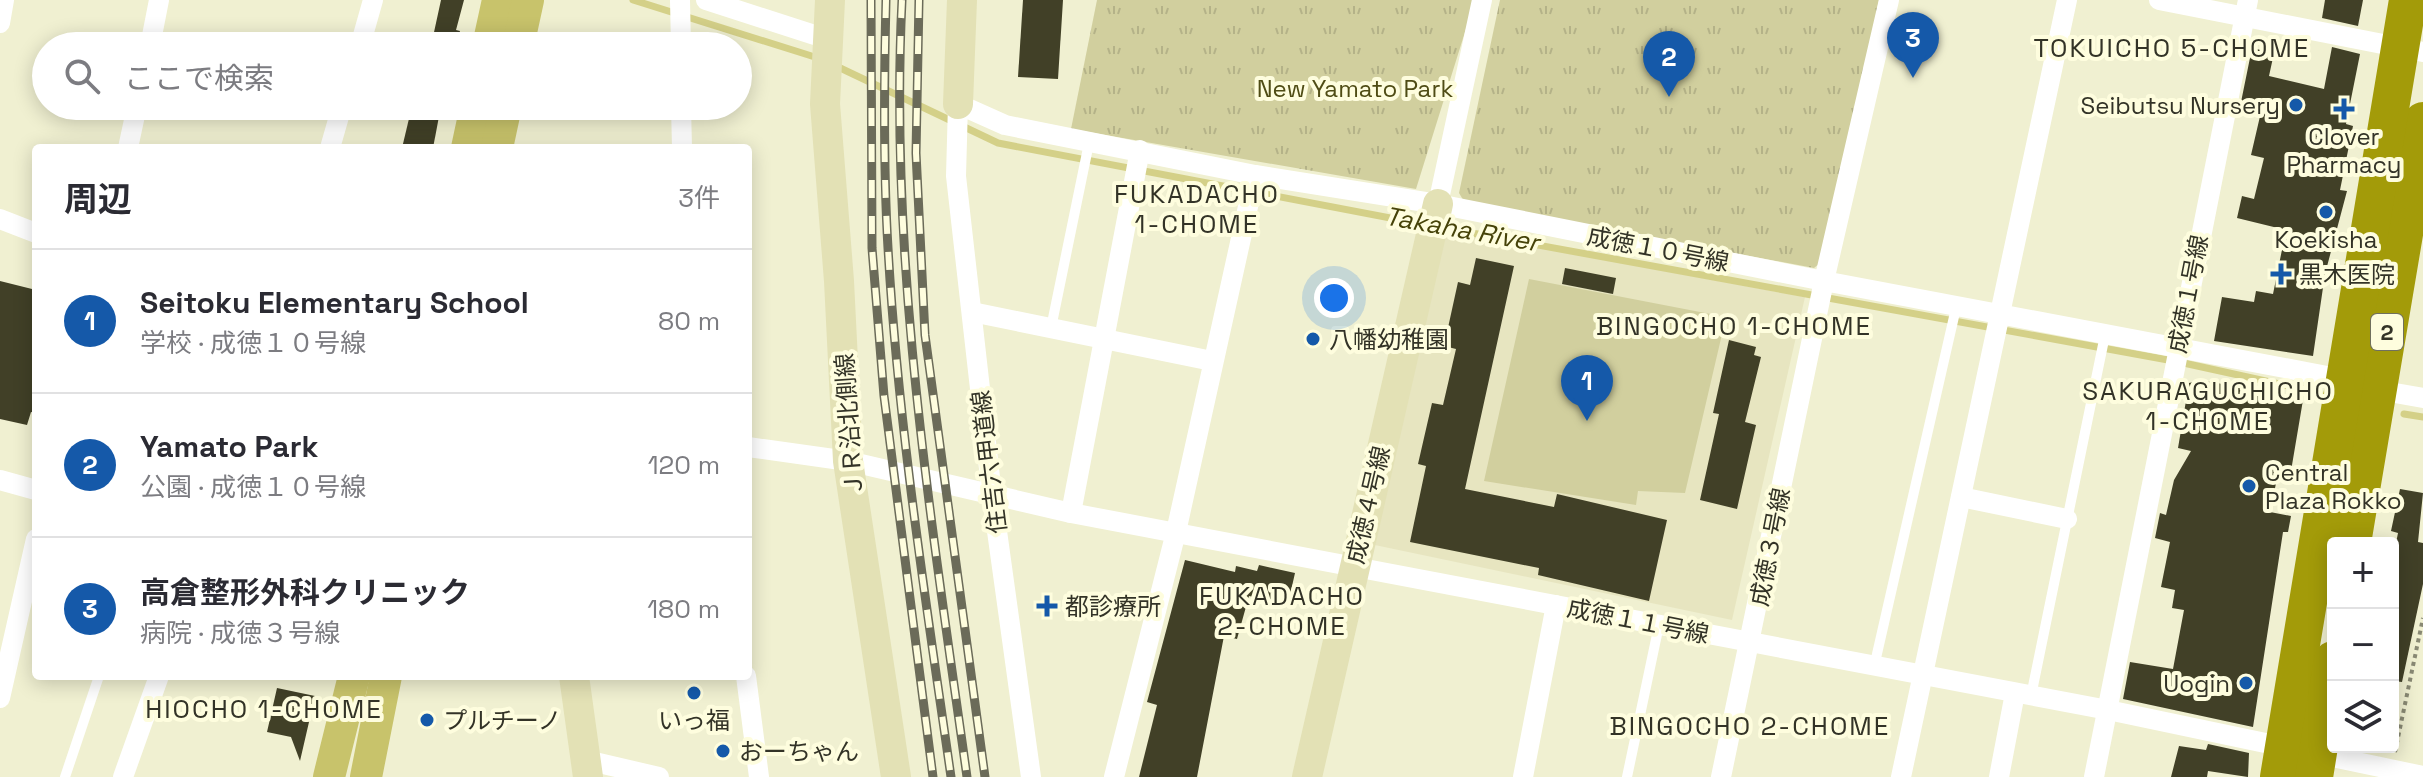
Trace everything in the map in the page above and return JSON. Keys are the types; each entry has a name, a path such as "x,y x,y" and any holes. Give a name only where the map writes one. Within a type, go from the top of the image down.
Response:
{"highway":[{"name":"2","path":"2299,764 2363,385 2411,49 2408,0"},
{"name":"2","path":"2352,537 2363,385 2423,121"},
{"path":"2299,764 2327,678"}],"main road":[{"path":"491,32 498,0"},
{"path":"521,32 528,0"},
{"path":"481,120 489,144"},
{"path":"491,144 501,120"},
{"path":"329,777 353,680"},
{"path":"366,777 385,680"}],"street":[{"path":"0,23 4,0"},
{"path":"153,32 159,0"},
{"path":"364,32 373,0"},
{"path":"680,0 681,32"},
{"path":"706,0 827,50"},
{"name":"ＪＲ沿北側線","path":"830,0 825,104 839,281 848,461 896,777"},
{"path":"958,104 962,0"},
{"name":"成徳４号線","path":"1307,777 1482,0"},
{"path":"1824,284 1889,0"},
{"path":"1901,777 1920,676 2000,325 2067,0"},
{"path":"2159,0 2246,9 2411,49"},
{"name":"成徳１号線","path":"2094,777 2246,9"},
{"name":"住吉六甲道線","path":"958,104 956,176 992,495 1031,777"},
{"name":"成徳１０号線","path":"958,104 1005,125 1088,146 1255,176 1435,217 1957,307 2000,325 2105,334 2177,351 2423,398"},
{"path":"129,144 134,120"},
{"path":"331,144 338,120"},
{"path":"681,120 682,144"},
{"path":"1071,513 1139,154"},
{"path":"1114,777 1176,532 1255,176"},
{"path":"0,219 32,231"},
{"name":"成徳３号線","path":"1721,777 1824,284"},
{"path":"2337,302 2409,313"},
{"path":"972,312 1212,361"},
{"name":"成徳１１号線","path":"752,448 848,461 1071,513 2108,710 2299,764 2391,770 2423,776"},
{"path":"0,480 32,489"},
{"path":"1961,497 2067,519"},
{"path":"0,698 32,557"},
{"path":"1523,777 1556,605"},
{"path":"123,777 158,680"},
{"path":"575,680 587,768 659,777"},
{"path":"747,680 759,777"},
{"path":"1999,777 2023,695"}],"lane":[{"path":"1051,328 1088,146"},
{"path":"1874,667 1957,307"},
{"path":"2023,695 2067,519 2105,334"},
{"path":"1627,777 1659,625"},
{"path":"65,777 98,680"}],"path":[{"path":"2391,770 2423,618"}],"shaded area":[{"path":"1437,229 1805,297 1732,620 1370,544"}],"green space":[{"name":"New Yamato Park","path":"1097,0 1475,0 1416,189 1071,129"},
{"path":"1500,0 1879,0 1825,259 1814,268 1465,203 1459,193"},
{"path":"1529,279 1726,317 1685,493 1638,491 1636,505 1484,481"}],"building":[{"path":"441,0 464,0 456,30 460,32 434,32"},
{"path":"1023,0 1063,0 1058,79 1018,77"},
{"path":"2325,0 2363,0 2358,26 2322,18"},
{"path":"2332,47 2360,54 2346,124 2353,126 2340,190 2347,191 2325,274 2313,356 2214,341 2222,297 2254,302 2256,291 2273,294 2286,230 2237,218 2242,196 2254,199 2264,158 2251,155 2261,112 2240,107 2252,48 2274,53 2269,76 2324,89"},
{"path":"409,120 438,120 434,144 403,144"},
{"path":"1476,258 1514,266 1465,489 1554,507 1557,494 1667,520 1649,601 1538,575 1539,568 1410,542 1426,466 1418,464 1432,403 1443,405 1456,349 1444,346 1458,282 1470,285"},
{"path":"1565,268 1616,278 1613,294 1562,284"},
{"path":"0,281 32,289 32,412 27,425 0,419"},
{"path":"1729,340 1756,347 1754,355 1761,357 1745,422 1756,425 1737,509 1700,500 1719,414 1713,413"},
{"path":"2202,380 2303,400 2291,471 2279,469 2270,512 2291,516 2288,532 2283,532 2253,727 2123,699 2130,662 2173,669 2184,610 2172,608 2175,590 2161,587 2170,542 2155,538 2160,513 2166,515 2174,480 2191,451 2178,448 2189,383"},
{"path":"2400,489 2423,493 2418,542 2423,543 2423,584 2402,682 2399,682 2399,537 2398,533 2391,531"},
{"path":"1185,560 1235,572 1236,566 1257,571 1259,565 1295,573 1288,604 1249,596 1237,639 1224,636 1197,777 1139,777 1157,705 1147,702"},
{"path":"277,688 315,696 300,761 291,737 267,732"},
{"path":"2208,744 2249,753 2248,777 2208,771 2207,777 2171,777 2179,746 2206,750"}],"waterway":[{"name":"Takaha River","path":"633,0 735,32"},
{"name":"Takaha River","path":"752,37 818,58"},
{"name":"Takaha River","path":"836,66 998,143 1427,225"},
{"name":"Takaha River","path":"1439,227 2179,362 2311,391"},
{"name":"Takaha River","path":"2404,414 2423,417"}],"railway":[{"path":"871,0 872,248 884,396 933,777"},
{"path":"886,0 886,217 893,314 914,513 951,777"},
{"path":"902,0 900,98 907,293 927,487 967,777"},
{"path":"919,0 916,153 925,335 985,777"}],"place":[{"name":"高倉整形外科クリニック","path":"1913,78"},
{"name":"Yamato Park","path":"1669,97"},
{"name":"Seibutsu Nursery","path":"2296,105"},
{"name":"Clover Pharmacy","path":"2344,109"},
{"name":"Koekisha","path":"2326,212"},
{"name":"黒木医院","path":"2281,274"},
{"name":"八幡幼稚園","path":"1313,339"},
{"name":"Seitoku Elementary School","path":"1587,421"},
{"name":"Central Plaza Rokko","path":"2249,486"},
{"name":"都診療所","path":"1047,606"},
{"name":"Uogin","path":"2246,683"},
{"name":"いっ福","path":"694,693"},
{"name":"プルチーノ","path":"427,720"},
{"name":"おーちゃん","path":"723,751"}],"district":[{"name":"TOKUICHO 5-CHOME","path":"2172,48"},
{"name":"FUKADACHO 1-CHOME","path":"1197,209"},
{"name":"BINGOCHO 1-CHOME","path":"1734,326"},
{"name":"SAKURAGUCHICHO 1-CHOME","path":"2208,406"},
{"name":"FUKADACHO 2-CHOME","path":"1282,611"},
{"name":"HIOCHO 1-CHOME","path":"264,709"},
{"name":"BINGOCHO 2-CHOME","path":"1750,726"}]}
